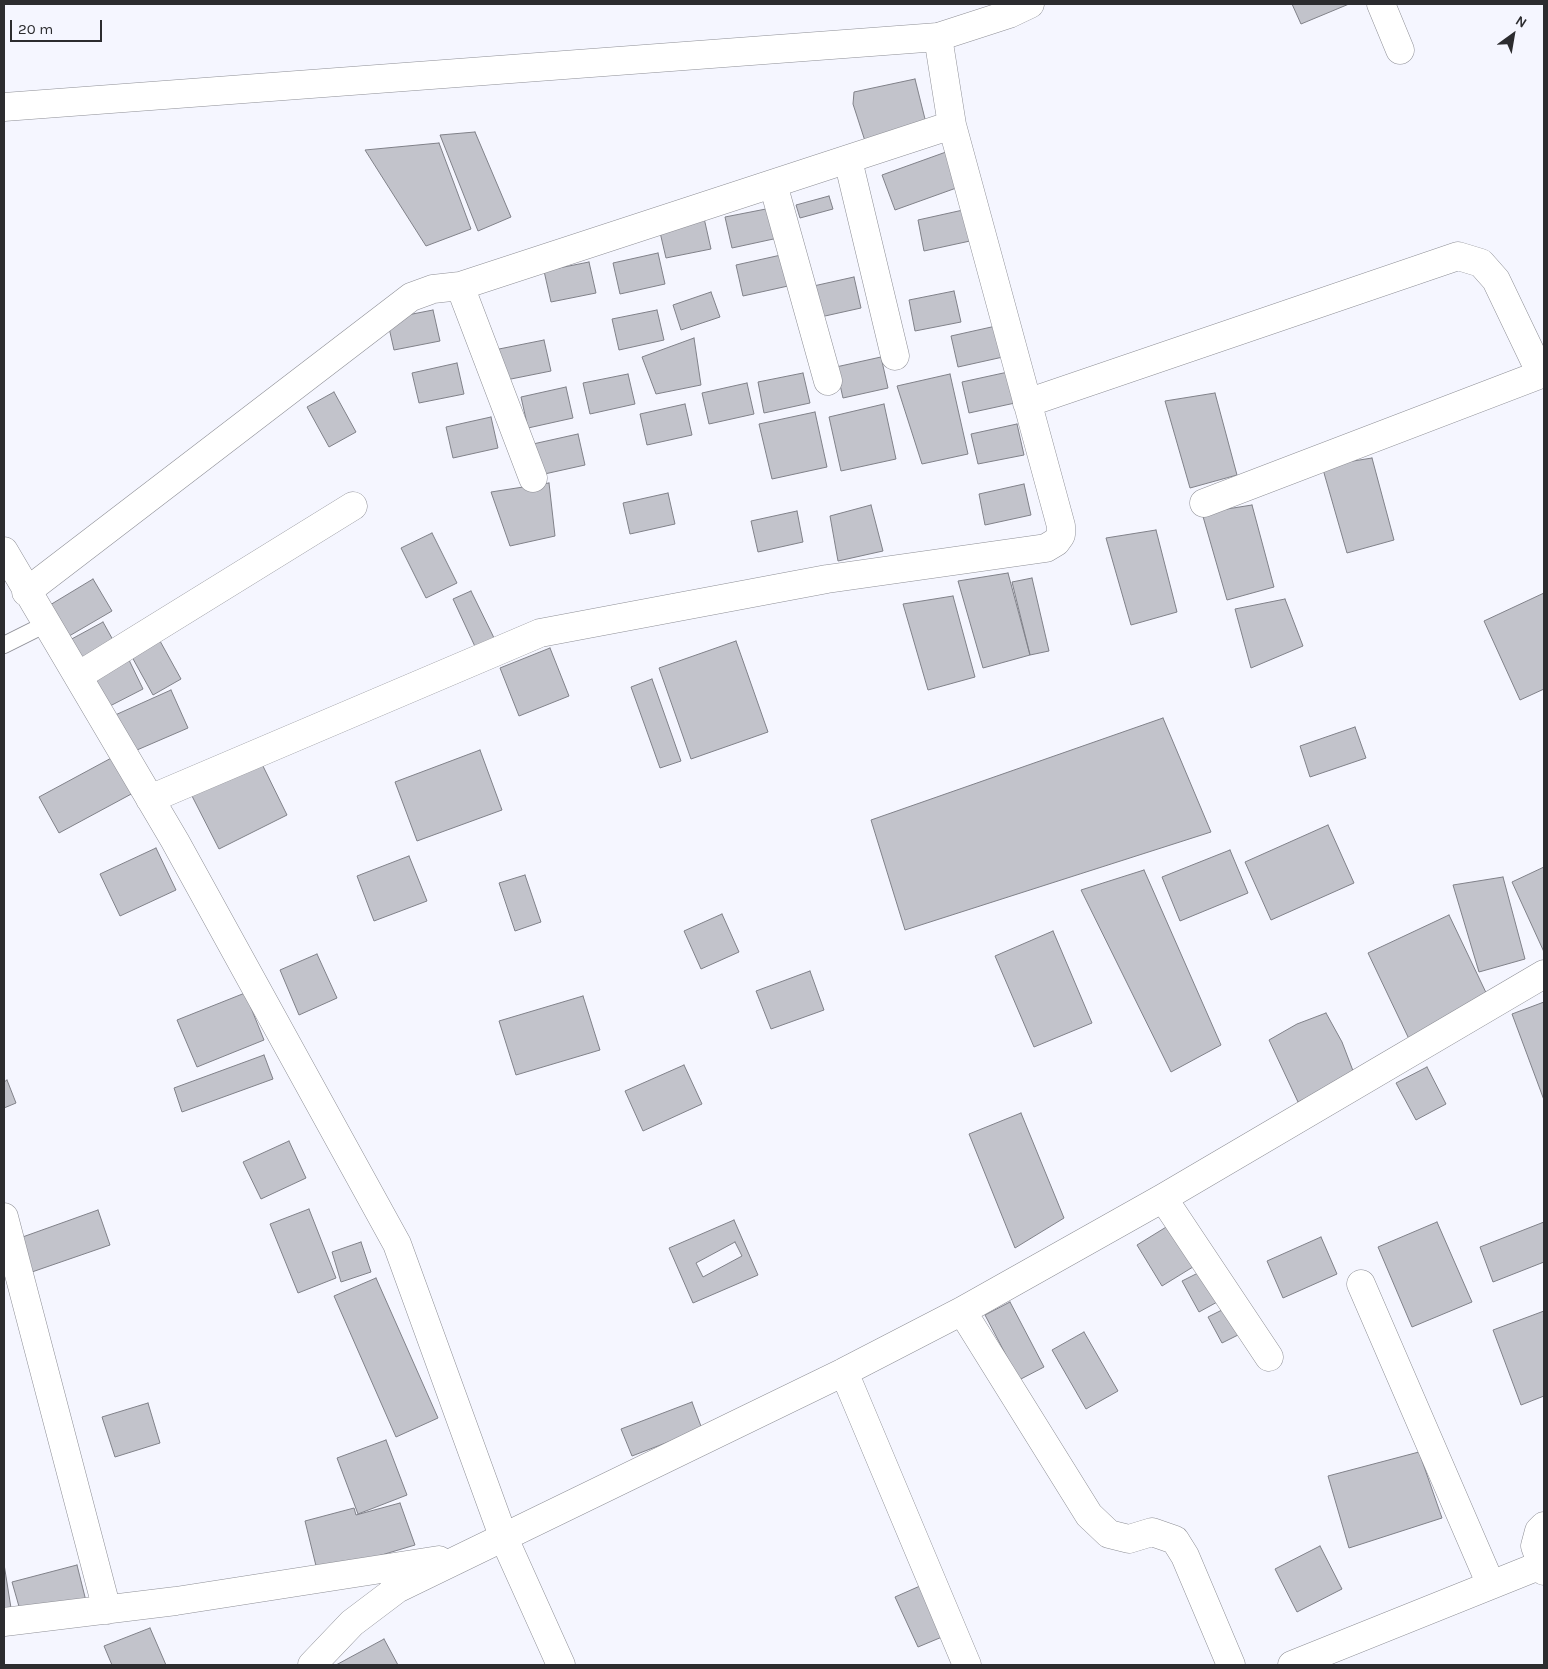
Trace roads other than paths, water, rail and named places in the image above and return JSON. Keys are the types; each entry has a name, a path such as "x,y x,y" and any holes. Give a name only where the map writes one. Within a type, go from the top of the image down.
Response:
{"street":[{"path":"4,106 938,37 1009,14 1030,4"},
{"path":"1381,4 1400,50"},
{"path":"150,799 540,633 827,579 1046,548 1056,542 1061,535 1061,526 952,125 938,37"},
{"path":"26,592 411,297 433,289 460,286 952,125"},
{"path":"848,160 895,356"},
{"path":"773,184 828,382"},
{"path":"1027,403 1458,256 1481,262 1496,280 1543,374 1204,503"},
{"path":"460,286 532,478"},
{"path":"78,676 353,506"},
{"path":"4,551 26,592 78,676 179,850 397,1244 504,1536 561,1665"},
{"path":"316,1664 352,1623 397,1589 844,1372 962,1311 1163,1198 1544,974"},
{"path":"1163,1198 1269,1357"},
{"path":"4,1216 107,1610"},
{"path":"1361,1284 1491,1585"},
{"path":"962,1311 1090,1515 1110,1534 1129,1539 1152,1532 1175,1540 1185,1556 1231,1665"},
{"path":"844,1372 968,1665"},
{"path":"1292,1665 1491,1585 1543,1568 1535,1546 1539,1532 1544,1526"},
{"path":"4,1622 176,1602 465,1555"}],"lane":[{"path":"4,645 46,624"}]}
